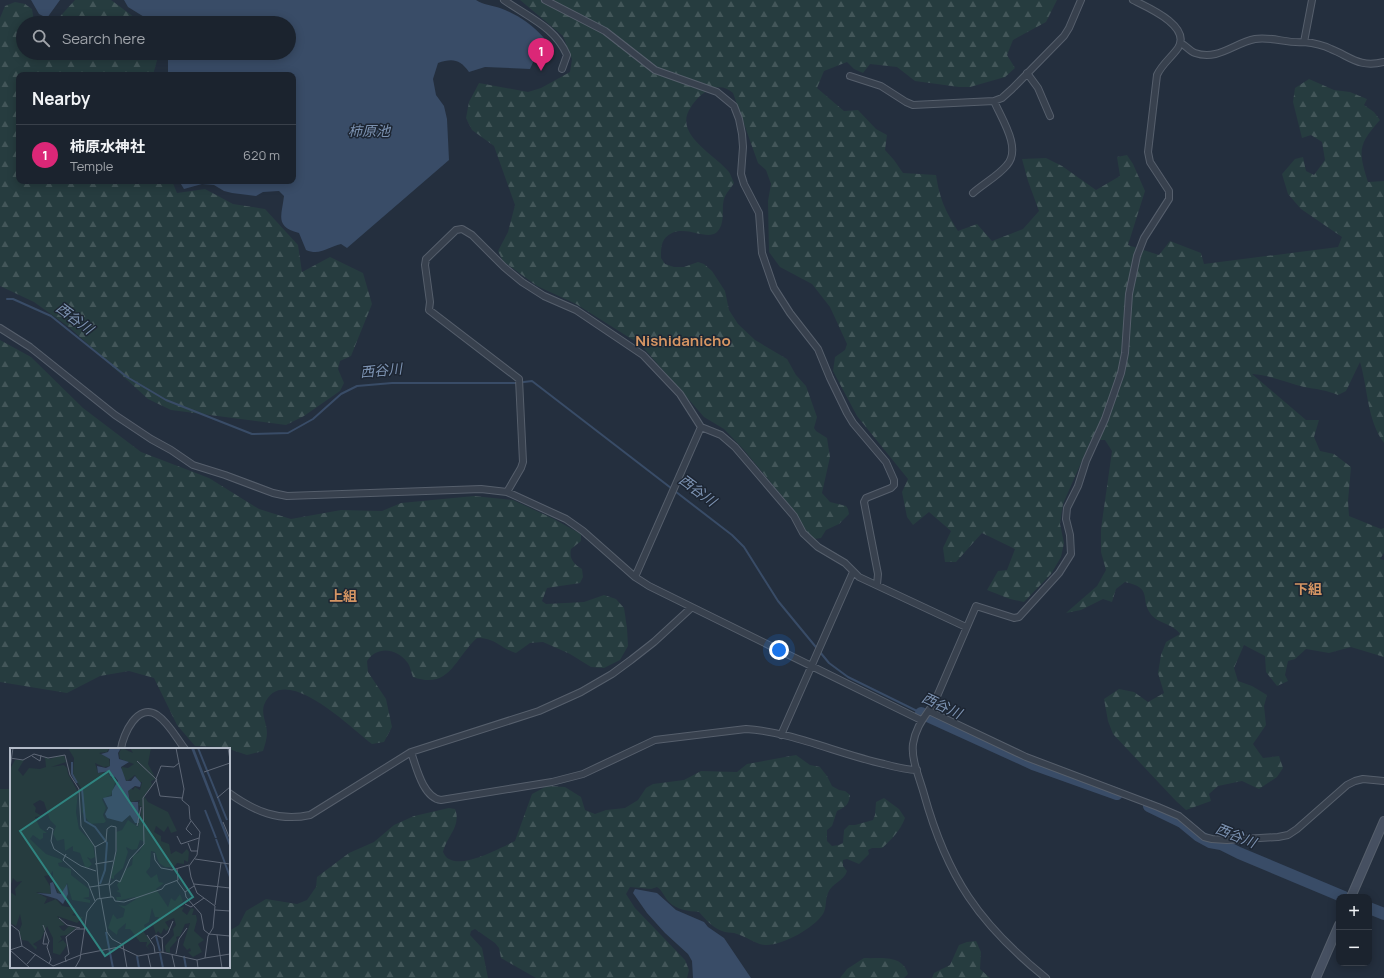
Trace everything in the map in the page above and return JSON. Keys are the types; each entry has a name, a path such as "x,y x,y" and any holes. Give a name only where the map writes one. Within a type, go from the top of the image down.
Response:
{"street":[{"path":"504,0 544,25 563,46 567,55 562,69"},
{"path":"545,0 605,31 655,70 717,92 734,106 739,118 742,134 743,147 741,174 744,184 759,213 762,253 774,288 790,313 811,338 853,423 886,462 894,480 894,485 891,488 866,498 864,502 878,574 877,585"},
{"path":"850,76 881,86 913,105 994,101 1002,98 1064,36 1081,0"},
{"path":"1046,978 990,926 957,879 942,850 934,829 917,770 913,744 921,720 929,711 976,606 1014,618 1019,617 1059,573 1071,554 1070,535 1066,519 1067,508 1078,486 1086,461 1105,419 1121,373 1125,353 1129,294 1137,256 1144,238 1169,199 1169,191 1150,162 1148,152 1157,75 1160,68 1177,49 1180,43 1178,31 1171,22 1162,15 1133,0"},
{"path":"1304,42 1312,0"},
{"path":"1180,43 1196,54 1213,55 1228,51 1255,39 1295,43 1304,42 1322,45 1352,61 1374,63 1384,62"},
{"path":"1027,73 1038,88 1050,116"},
{"path":"973,193 1007,165 1012,153 1012,144 994,101"},
{"path":"507,492 521,468 522,462 520,382 429,310 430,302 425,265 426,259 456,230 462,229 472,235 504,267 522,282 544,296 576,310 643,355 680,394 701,427 721,435 735,447 794,516 803,533 818,547 845,563 853,572 877,585 966,627"},
{"path":"0,328 30,347 116,415 150,439 171,450 192,465 225,474 273,493 287,496 481,489 507,492 566,519 583,531 635,577 649,586 921,720"},
{"path":"635,577 701,427"},
{"path":"781,735 853,572"},
{"path":"230,794 263,812 276,816 298,818 310,815 411,752 539,711 581,692 612,674 631,660 654,642 691,608"},
{"path":"929,711 1026,757 1179,816 1204,837 1212,839 1278,838 1288,835 1310,818 1347,785 1363,779 1384,780"},
{"path":"121,748 123,736 137,716 147,712 157,715 184,748"},
{"path":"411,752 426,789 433,798 441,800 552,782 583,774 655,740 746,729 761,730 866,760 917,770"},
{"path":"1353,894 1384,822"},
{"path":"1316,978 1337,930"}],"green space":[{"path":"75,0 111,0 133,16 60,16"},
{"path":"520,0 1057,0 1046,22 1013,40 1007,55 1015,68 1005,77 970,87 959,87 915,81 897,67 870,64 863,73 854,69 847,62 824,71 817,88 844,111 858,110 876,129 887,135 885,150 903,173 936,175 939,191 944,204 958,231 977,224 992,241 1023,229 1039,211 1022,159 1046,158 1062,166 1096,190 1120,176 1117,157 1127,155 1133,164 1145,191 1128,245 1159,255 1170,241 1201,253 1204,264 1338,247 1342,237 1301,209 1288,194 1282,174 1295,159 1303,157 1306,171 1314,175 1325,160 1322,142 1311,135 1302,138 1293,102 1295,88 1309,79 1334,90 1350,92 1367,99 1364,105 1374,112 1380,120 1364,142 1362,148 1363,162 1368,182 1384,181 1384,443 1378,434 1371,414 1360,362 1346,391 1338,395 1278,379 1252,374 1306,420 1319,420 1314,437 1320,451 1334,454 1351,467 1348,501 1349,516 1381,529 1384,528 1384,553 1380,559 1384,560 1384,657 1351,647 1329,653 1306,649 1295,659 1288,661 1285,675 1288,681 1277,686 1266,672 1265,656 1244,645 1234,668 1238,681 1252,686 1267,695 1264,706 1266,725 1253,744 1263,758 1279,756 1283,768 1277,777 1259,789 1242,781 1218,786 1209,794 1211,801 1186,810 1113,734 1108,721 1104,699 1119,689 1134,692 1148,702 1164,693 1158,673 1161,655 1166,642 1180,634 1177,630 1153,617 1147,608 1143,590 1134,584 1125,582 1116,589 1112,602 1103,599 1081,610 1066,613 1097,586 1106,570 1101,552 1101,529 1112,451 1105,440 1091,440 1063,504 1060,524 1064,543 1061,557 1051,574 1024,602 1010,599 987,590 998,571 1007,570 1015,549 982,533 956,562 945,562 943,548 951,531 929,512 913,525 907,517 902,492 908,479 857,416 833,371 835,357 845,350 847,344 830,307 812,284 780,267 769,252 768,201 771,184 766,170 758,163 733,93 728,89 720,87 714,88 702,94 693,104 687,117 687,126 691,135 698,143 729,172 734,183 724,199 720,228 717,232 708,235 678,231 668,235 664,240 661,258 665,264 674,267 684,267 698,262 704,264 712,271 725,291 729,310 738,324 755,340 787,359 796,375 806,386 817,417 814,428 827,438 830,457 822,493 830,502 846,506 849,514 839,524 826,530 821,538 814,539 809,535 791,507 744,450 724,429 704,417 641,345 576,304 537,286 503,261 498,251 508,232 515,205 494,146 472,130 466,118 469,102 479,83 528,92 541,88 570,72 572,59 563,36"},
{"path":"15,2 25,4 32,9 33,16 16,16 16,60 157,60 154,72 16,72 16,184 173,184 177,193 205,189 233,204 265,209 298,245 302,272 330,257 363,273 372,304 351,356 340,361 338,369 344,383 340,391 304,416 286,425 171,410 148,399 69,327 34,302 0,286 0,18 5,6"},
{"path":"0,340 31,357 83,408 141,452 209,478 259,509 291,519 341,510 382,511 401,503 474,496 513,500 554,519 581,534 581,541 571,549 571,558 576,565 582,569 583,577 580,583 547,588 542,601 546,604 584,602 604,595 616,599 624,608 627,628 628,646 620,660 604,668 591,667 570,654 543,642 530,643 516,653 494,641 484,638 477,638 450,670 443,676 425,680 413,677 408,663 403,657 392,652 381,651 371,656 367,661 368,672 386,699 392,727 384,742 372,744 317,701 301,693 286,689 273,693 264,705 263,712 267,733 263,751 247,755 230,749 230,748 195,746 177,725 154,678 129,671 100,676 67,693 0,682"},
{"path":"796,755 810,765 820,767 832,786 839,790 845,791 850,795 848,803 845,807 837,811 832,826 827,830 827,841 832,846 843,843 844,830 849,825 855,825 873,820 876,802 884,798 899,809 905,818 901,827 886,845 882,848 872,848 868,850 869,854 859,864 847,859 843,860 843,866 847,871 830,890 823,914 813,925 780,943 765,945 754,942 736,933 721,931 707,921 699,912 683,910 672,905 657,887 651,889 630,887 626,894 635,908 685,960 689,970 687,978 536,978 501,958 499,948 495,943 475,929 471,931 470,935 482,948 488,978 0,978 0,789 10,789 10,968 230,968 230,930 239,925 246,911 266,899 297,904 307,900 316,887 317,877 349,853 374,842 394,825 414,816 449,808 455,809 457,815 455,826 443,852 449,859 464,861 482,856 515,841 532,794 547,786 565,787 581,797 585,810 595,814 606,810 625,808 638,800 646,788 653,784 684,780 701,771 737,772 747,764"},
{"path":"976,941 981,952 980,969 990,978 932,978 934,973 950,965 959,945"},
{"path":"864,958 884,958 896,960 901,963 908,974 904,978 840,978 847,969"}],"water":[{"path":"31,0 60,0 48,16 39,14"},
{"name":"柿原池","path":"124,0 476,0 518,16 544,38 530,69 485,67 469,72 459,62 447,60 438,63 433,79 436,95 444,106 447,119 449,160 347,248 341,244 320,252 311,252 306,250 299,233 291,230 283,224 281,214 284,196 279,191 263,192 256,196 232,193 224,191 214,185 202,184 296,184 296,72 168,72 168,60 296,60 296,16 143,16 128,7"},
{"name":"柿原池","path":"181,184 202,184 184,189"},
{"path":"635,889 657,893 676,910 704,922 708,927 724,938 751,978 693,978 692,961 688,954 665,933 647,913 633,893"}],"waterway":[{"name":"西谷川","path":"7,299 13,299 51,316 127,377 166,400 252,434 288,433 313,419 341,394 357,386 392,383 516,383 532,381 732,535 744,547 778,601 829,663 848,677 921,713"},
{"name":"西谷川","path":"921,713 1033,764 1117,794"},
{"name":"西谷川","path":"1149,806 1182,822 1199,836 1210,842 1221,844 1337,894"},
{"name":"西谷川","path":"1372,909 1384,914"}],"place":[{"name":"柿原水神社","path":"541,71"}],"district":[{"name":"Nishidanicho","path":"683,340"},
{"name":"下組","path":"1308,588"},
{"name":"上組","path":"343,595"}]}
